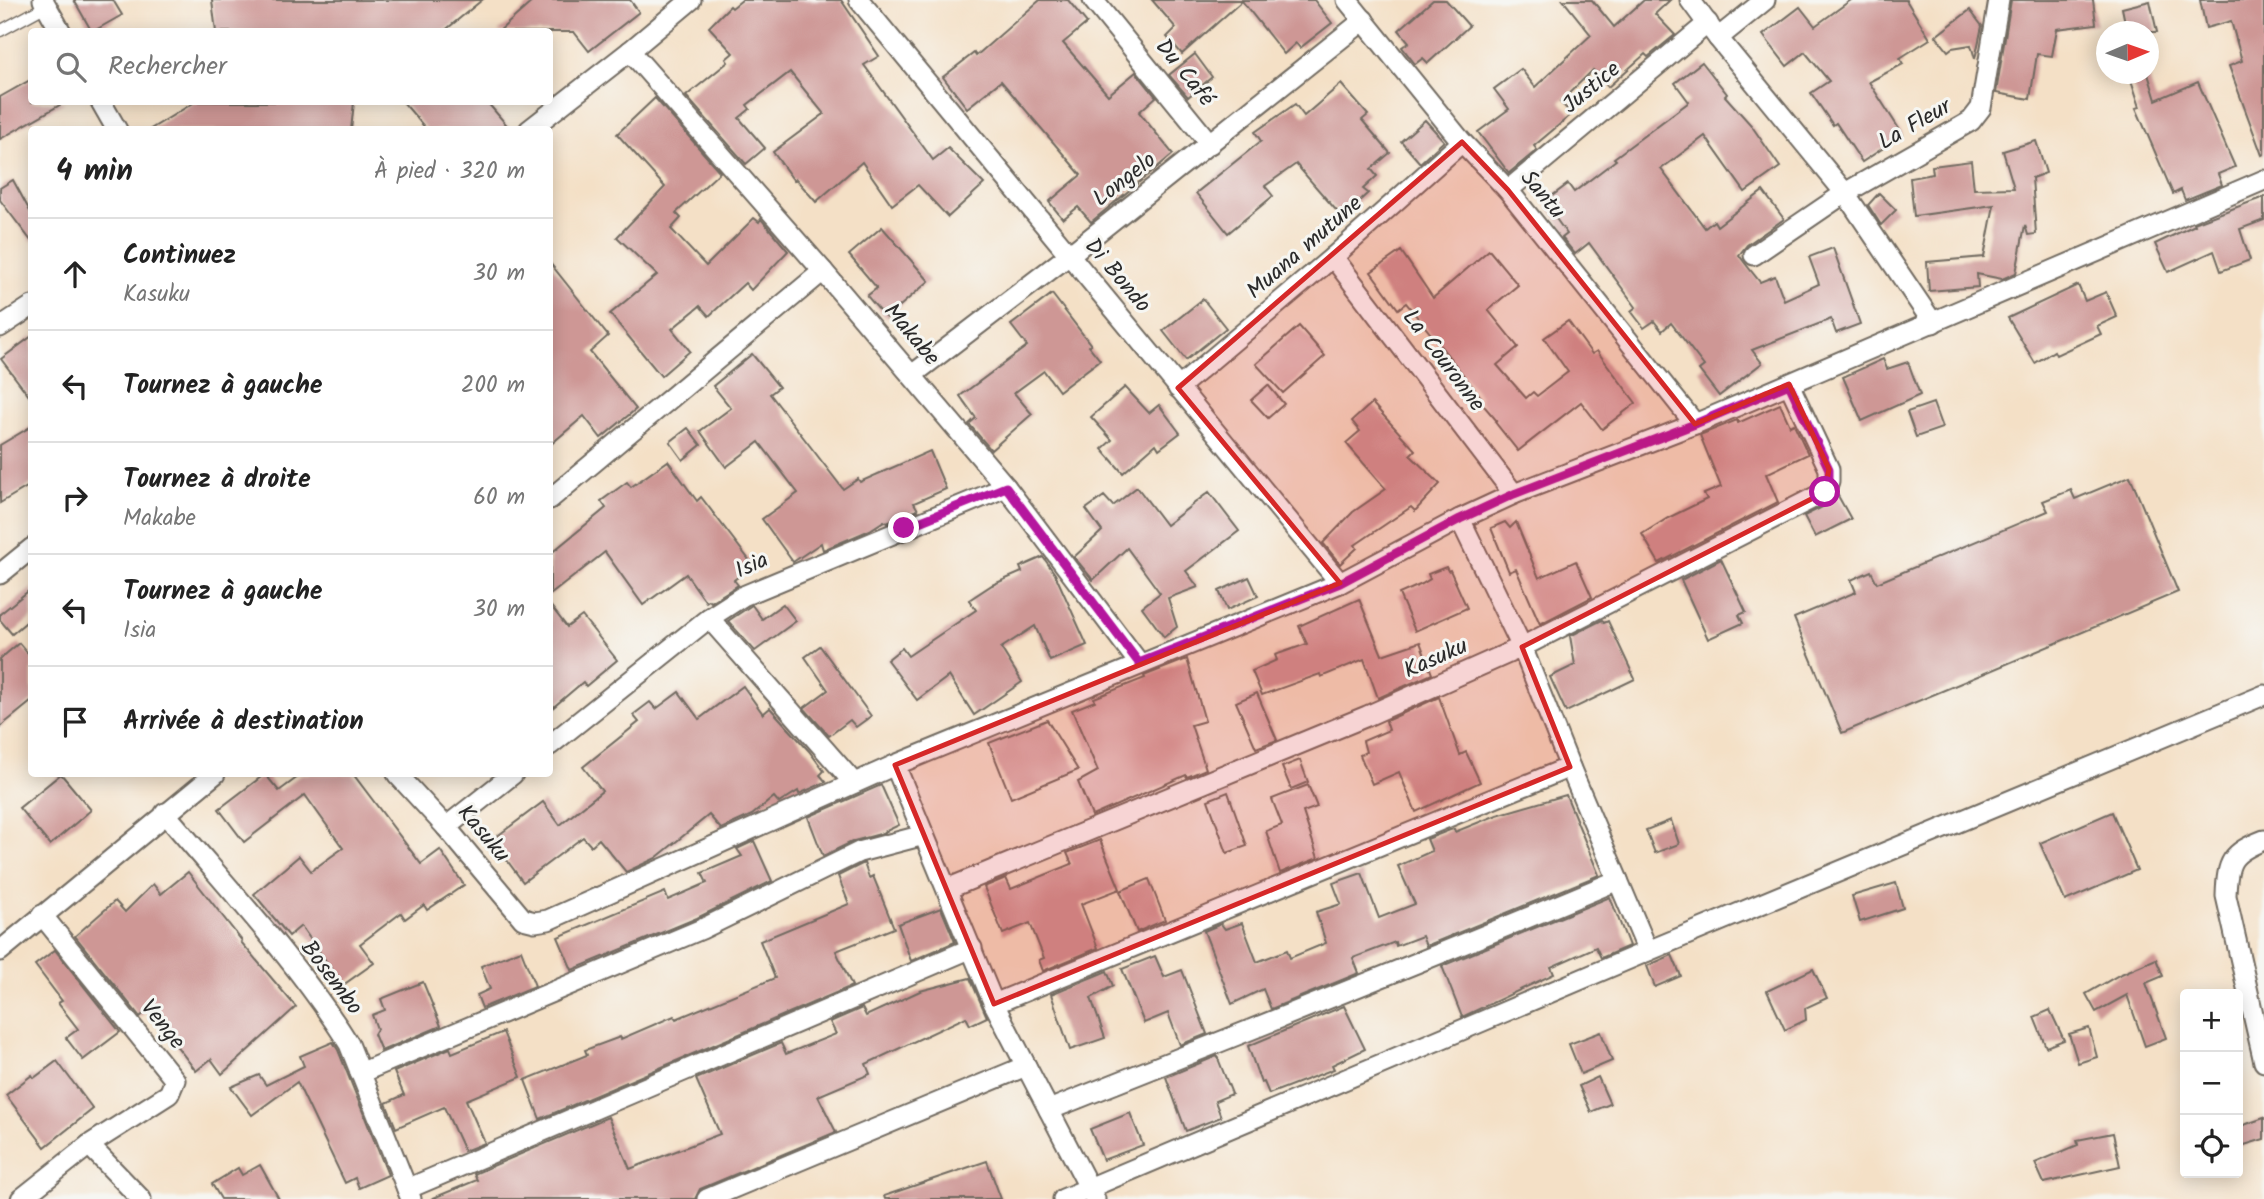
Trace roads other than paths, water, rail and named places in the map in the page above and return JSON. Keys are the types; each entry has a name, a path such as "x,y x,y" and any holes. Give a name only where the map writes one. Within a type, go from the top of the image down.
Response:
{"street":[{"path":"534,126 691,0"},
{"name":"Di Bondo","path":"859,0 1340,583"},
{"name":"Du Café","path":"1093,0 1210,144"},
{"name":"Santu","path":"1348,0 1462,142 1508,190 1695,424"},
{"path":"1690,0 1845,193 1933,323"},
{"name":"Justice","path":"1508,190 1713,31 1765,0"},
{"name":"La Fleur","path":"1754,254 1845,193 1977,116 1982,108 1999,0"},
{"path":"44,3 59,28"},
{"name":"Longelo","path":"912,375 1068,256 1364,20"},
{"name":"Makabe","path":"630,51 823,271 1006,487 1139,663"},
{"path":"103,105 115,126"},
{"name":"Muana mutune","path":"1178,388 1333,257 1462,142"},
{"path":"709,618 854,783 1139,663 1340,583 1460,519 1514,494 1695,424 2264,180"},
{"name":"La Couronne","path":"1333,257 1514,494"},
{"path":"553,496 823,271"},
{"path":"0,327 28,309"},
{"name":"Kasuku","path":"947,889 1367,716 1522,647 1825,492 1829,469 1789,384"},
{"name":"Isia","path":"553,743 709,618 743,596 1006,487"},
{"path":"1460,519 1522,647 1648,951"},
{"path":"0,574 28,551"},
{"path":"1063,1199 1093,1193 1648,951 2264,695"},
{"path":"895,765 994,1004 1093,1193"},
{"path":"994,1004 1570,767"},
{"path":"0,951 211,777"},
{"name":"Kasuku","path":"400,777 446,827 523,919 535,922 548,920 854,783"},
{"path":"446,827 509,777"},
{"name":"Bosembo","path":"166,813 317,996 349,1044 409,1194"},
{"path":"360,1073 702,929 859,852 924,835"},
{"path":"2264,840 2242,849 2227,870 2226,896 2264,1062"},
{"path":"1049,1110 1321,1003 1618,880"},
{"name":"Venge","path":"22,1199 89,1145 169,1094 175,1080 43,915"},
{"path":"409,1194 972,948"},
{"path":"707,1199 1026,1066"},
{"path":"89,1145 141,1199"}],"lane":[{"path":"0,31 44,3"}]}
